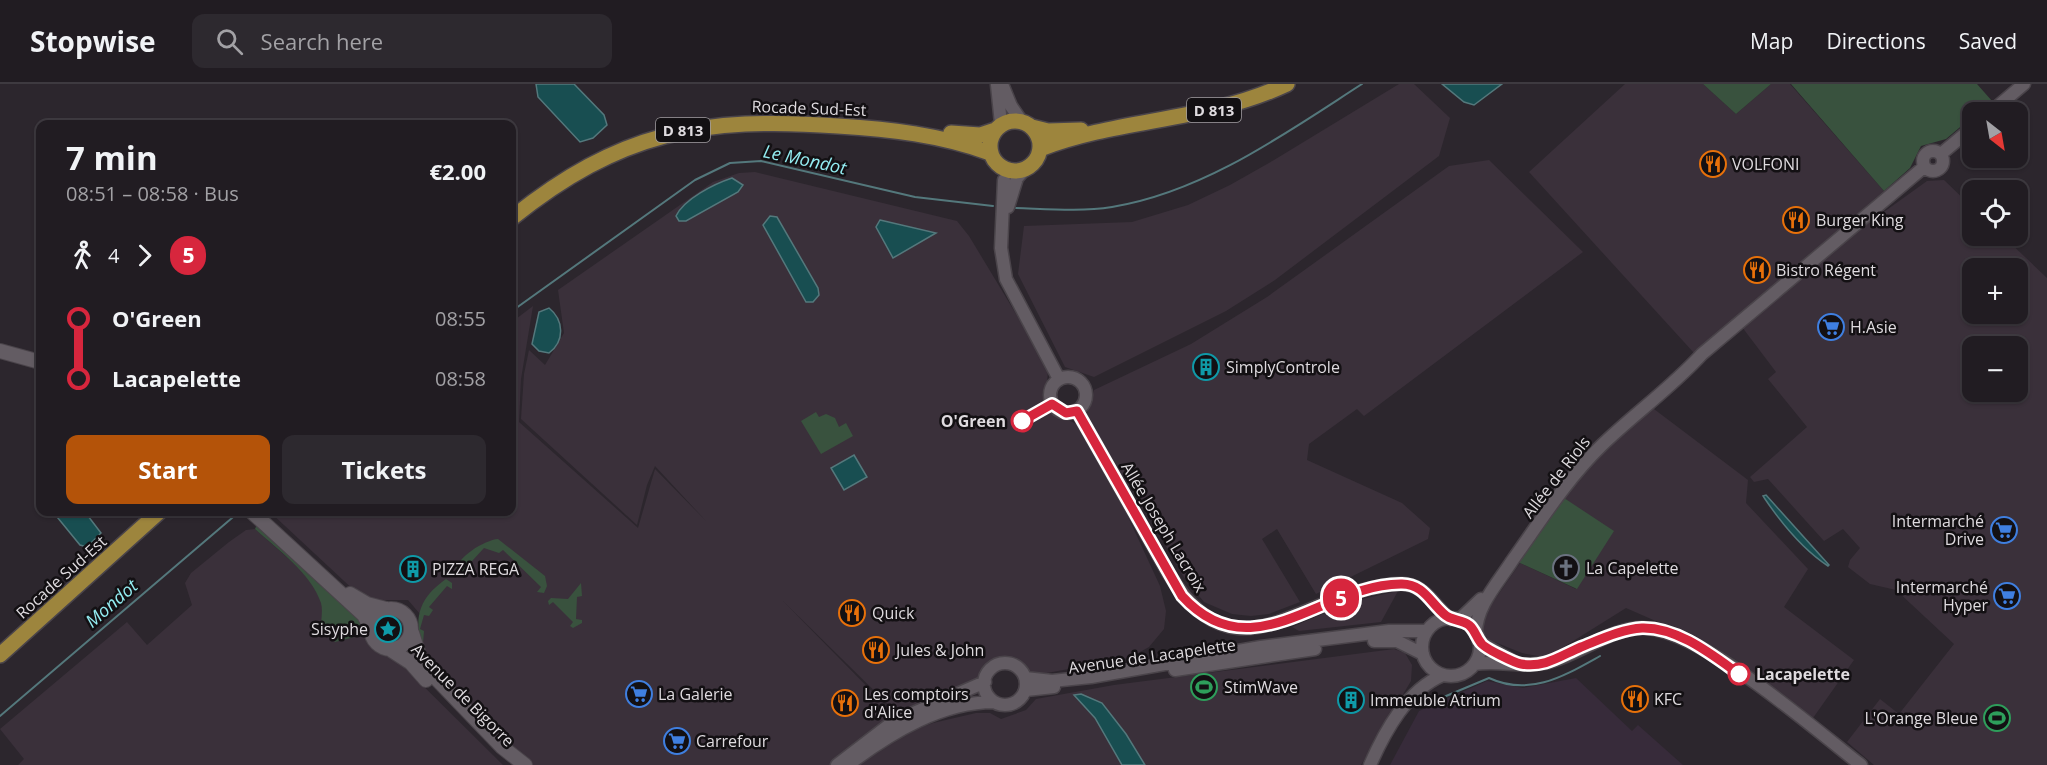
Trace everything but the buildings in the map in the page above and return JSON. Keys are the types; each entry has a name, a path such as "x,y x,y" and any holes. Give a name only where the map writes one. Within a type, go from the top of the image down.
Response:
{"main road":[{"name":"D 813","path":"1040,149 1072,139 1196,115 1255,99 1287,84"},
{"name":"Rocade Sud-Est","path":"516,215 538,196 587,165 632,144 679,130 778,121 969,135 998,127"},
{"path":"1027,124 1037,133 1040,149 1032,164 1025,169 1009,171 1002,168 990,153 991,137 998,127 1027,124"},
{"name":"D 813","path":"1027,124 1070,131 1138,126"},
{"name":"Rocade Sud-Est","path":"876,129 969,145 990,153"},
{"path":"0,351 36,361"},
{"name":"Rocade Sud-Est","path":"0,655 155,516"},
{"name":"Rocade Sud-Est","path":"146,526 162,516"},
{"path":"256,516 364,615 378,644 392,650 407,643 412,633 411,624 405,614 367,604 350,595 265,516"},
{"path":"371,629 375,617 386,609"},
{"name":"Avenue de Bigorre","path":"412,633 420,658 429,671 502,747 525,765"},
{"name":"Avenue de Bigorre","path":"392,650 411,663 510,765"}],"street":[{"path":"996,84 998,127"},
{"path":"1002,84 1011,106 1027,124"},
{"path":"2003,102 2024,84"},
{"name":"Allée de Riols","path":"1454,619 1474,608 1553,497 1597,445 1838,237 1924,167 1932,172 1939,170 1943,165 1941,154 1962,136"},
{"path":"1001,247 1011,195 1017,178 1025,169"},
{"path":"1004,180 1001,247 1004,269 1012,295 1059,379"},
{"name":"Allée de Riols","path":"1478,638 1479,612 1577,472 1620,428 1692,364"},
{"path":"1059,379 1077,379 1085,388 1086,398 1077,411 1066,413 1052,404 1050,393 1059,379"},
{"name":"Allée Joseph Lacroix","path":"1077,411 1182,596 1206,616 1229,626 1272,626 1368,589 1402,584 1420,589"},
{"path":"1420,589 1478,638 1517,663"},
{"path":"1416,694 1424,674 1424,638 1430,628 1430,609 1420,589"},
{"path":"1430,628 1454,619"},
{"name":"Avenue de Lacapelette","path":"1025,684 1091,677 1261,647 1430,628"},
{"path":"1370,765 1390,728 1416,694 1433,680 1443,675 1461,675 1474,664 1491,661 1540,664 1551,662 1581,647 1640,628 1668,633 1707,651 1861,765"},
{"path":"1474,664 1478,638"},
{"name":"Avenue de Lacapelette","path":"1025,684 1386,639 1407,644 1424,657"},
{"path":"1424,657 1443,675"},
{"name":"Avenue de Lacapelette","path":"837,765 893,722 985,682 992,669 1004,664 1017,667 1025,684 1020,699 1013,704 970,703 916,721 884,738 848,765"},
{"path":"985,682 987,693 994,702"}],"shaded area":[{"path":"1399,84 1414,84 1450,118 1439,156 1275,280 1226,311 1094,377 1065,367 1018,274 1024,226 1132,222 1188,205 1274,160"},
{"path":"1625,84 1703,84 1736,114 1771,84 1790,84 1884,191 1694,353 1529,172"},
{"path":"1489,160 1583,252 1364,416 1357,409 1309,444 1307,460 1402,503 1430,528 1428,539 1316,594 1277,529 1262,539 1300,602 1269,614 1251,616 1232,614 1204,602 1183,576 1133,488 1128,489 1086,416 1094,390 1191,344 1267,297 1449,166"},
{"path":"755,172 957,221 969,236 1042,357 1048,371 1047,383 1051,411 1080,426 1124,508 1160,586 1166,611 1164,629 1149,647 1129,658 1025,677 1018,667 1002,662 988,670 982,682 900,716 782,600 897,717 853,744 831,765 531,765 437,676 418,644 420,614 408,600 376,600 358,594 274,516 516,516 516,319 533,306 521,379 519,422 638,528 655,469 706,521 655,466 647,485 637,525 521,419 524,374 529,350 545,365 564,333 558,290 713,182 739,173"},
{"path":"1944,180 1962,197 1962,246 2013,246 2026,258 1962,258 1962,324 2028,324 2028,260 2047,278 2047,765 1874,765 1847,742 1880,699 1899,714 1954,644 1896,590 1870,584 1848,567 1850,560 1860,548 1843,529 1824,541 1768,479 1754,482 1750,477 1807,427 1768,379 1776,372 1742,327 1856,232 1927,181"},
{"path":"1650,406 1748,480 1746,503 1808,569 1784,607 1854,660 1813,718 1744,665 1715,647 1626,608 1554,653 1543,657 1522,653 1487,639 1481,632 1482,618 1520,563 1576,589 1564,498 1611,441"},
{"path":"255,529 366,627 376,652 397,660 503,765 18,765 24,759 0,729 127,622 147,645 192,605 185,583 191,573 246,530"},
{"path":"1398,591 1381,622 1299,631 1292,627 1353,601"},
{"path":"1394,649 1405,653 1412,665 1411,681 1361,765 857,765 900,735 933,723 976,713 990,713 1001,719 1026,710 1036,699 1114,685"},
{"path":"1576,678 1632,731 1638,725 1683,765 1390,765 1419,711 1487,681 1523,688"}],"green space":[{"path":"1703,84 1771,84 1736,114"},
{"path":"1791,84 1977,84 1992,101 1962,102 1962,125 1946,139 1921,146 1910,168 1884,191"},
{"path":"816,412 819,417 826,414 835,418 839,427 846,423 853,436 821,454 801,421"},
{"path":"1564,498 1614,531 1577,589 1520,563 1519,559"},
{"path":"258,522 363,623 358,636 335,642 321,627 322,606 310,582 293,563 255,529"},
{"path":"498,539 545,576 547,586 544,593 537,592 541,587 503,550 499,553 484,548 461,573 463,577 456,576 458,564 463,558 477,547"},
{"path":"446,579 452,583 452,589 447,586 429,607 433,610 429,616 424,615 420,629 424,631 423,643 428,666 419,630 421,608 426,598"},
{"path":"581,583 582,596 577,597 576,619 582,620 582,623 573,628 570,626 573,622 553,602 549,605 548,601 551,598 568,599"}],"water":[{"path":"536,84 574,84 604,115 607,125 593,138 580,142 538,97"},
{"path":"1442,84 1502,84 1474,105 1464,102"},
{"path":"732,178 743,185 738,192 686,221 679,221 676,216 692,198"},
{"path":"770,216 777,217 818,288 819,295 813,302 806,302 763,225"},
{"path":"880,220 936,233 893,258 876,227"},
{"path":"549,308 558,318 561,330 558,343 549,353 539,351 532,344 539,312"},
{"path":"854,455 867,477 844,490 831,468"},
{"path":"1766,495 1828,566 1810,552 1778,518 1763,496"},
{"path":"56,516 88,516 101,533 87,547 80,545"},
{"path":"1081,694 1102,703 1126,734 1145,765 1122,765 1095,718 1074,695"}],"waterway":[{"name":"Le Mondot","path":"1016,208 1100,209 1146,199 1179,188 1243,158 1362,84"},
{"name":"Le Mondot","path":"516,308 695,180 730,163 761,161 915,197 993,206"},
{"name":"Mondot","path":"0,716 234,516"},
{"path":"1427,704 1489,678 1519,685 1546,682 1573,671 1600,656"}],"bus line":[{"name":"5","path":"1022,421 1052,404 1061,412 1077,411 1182,596 1198,612 1229,626 1251,628 1272,626 1368,589 1406,584 1425,592 1449,619 1459,620 1472,627 1479,642 1484,646 1517,663 1529,665 1551,662 1617,633 1640,628 1668,633 1689,642 1707,651 1739,674"}],"place":[{"name":"VOLFONI","path":"1713,164"},
{"name":"Burger King","path":"1796,220"},
{"name":"Bistro Régent","path":"1757,270"},
{"name":"H.Asie","path":"1831,327"},
{"name":"SimplyControle","path":"1206,367"},
{"name":"O'Green","path":"1022,421"},
{"name":"Intermarché Drive","path":"2004,530"},
{"name":"La Capelette","path":"1566,568"},
{"name":"PIZZA REGA","path":"413,569"},
{"name":"Intermarché Hyper","path":"2007,596"},
{"name":"Quick","path":"852,613"},
{"name":"Sisyphe","path":"388,629"},
{"name":"Jules & John","path":"876,650"},
{"name":"Lacapelette","path":"1739,674"},
{"name":"StimWave","path":"1204,687"},
{"name":"La Galerie","path":"639,694"},
{"name":"KFC","path":"1635,699"},
{"name":"Immeuble Atrium","path":"1351,700"},
{"name":"Les comptoirs d'Alice","path":"845,703"},
{"name":"L'Orange Bleue","path":"1997,718"},
{"name":"Carrefour","path":"677,741"}]}
